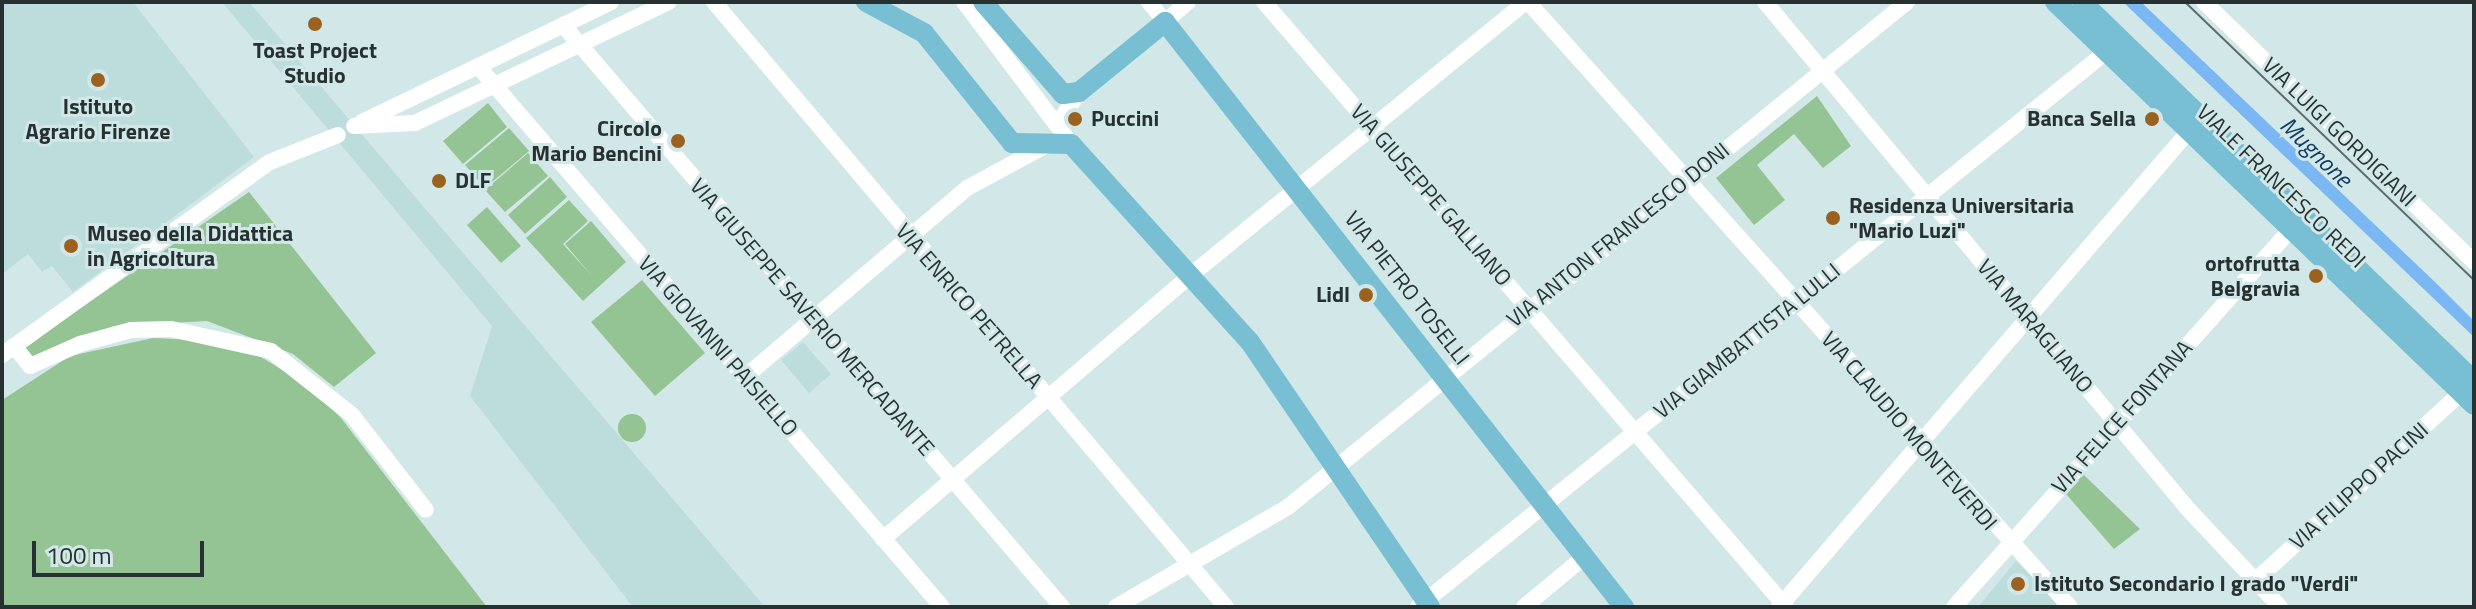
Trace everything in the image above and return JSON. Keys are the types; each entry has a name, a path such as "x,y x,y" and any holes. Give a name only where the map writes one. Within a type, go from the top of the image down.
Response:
{"main road":[{"path":"866,2 924,33 1012,143 1060,140 1191,275 1266,364 1424,605"},
{"path":"983,2 1070,93 1165,22"},
{"name":"VIALE FRANCESCO REDI","path":"2055,2 2106,52 2195,124 2470,393"},
{"name":"VIALE FRANCESCO REDI","path":"2082,2 2291,229 2470,393"},
{"name":"VIA PIETRO TOSELLI","path":"1165,22 1624,607"}],"street":[{"path":"611,2 354,126 410,125 669,2"},
{"name":"VIA ENRICO PETRELLA","path":"714,2 909,237 1226,607"},
{"path":"964,2 1024,77 1060,140"},
{"name":"VIA PIETRO TOSELLI","path":"1149,2 1165,22"},
{"path":"1165,22 1188,2"},
{"name":"VIA GIUSEPPE GALLIANO","path":"1264,2 1782,606"},
{"path":"883,539 1191,275 1527,2"},
{"name":"VIA CLAUDIO MONTEVERDI","path":"1527,2 2008,544 2070,607"},
{"name":"VIA MARAGLIANO","path":"1765,2 1819,74 2280,607"},
{"name":"VIA ANTON FRANCESCO DONI","path":"1116,607 1288,507 1527,307 1907,2"},
{"name":"VIA LUIGI GORDIGIANI","path":"2204,2 2474,262"},
{"name":"VIA GIUSEPPE SAVERIO MERCADANTE","path":"563,25 1062,607"},
{"name":"VIA GIAMBATTISTA LULLI","path":"1424,605 2106,52"},
{"name":"VIA GIOVANNI PAISIELLO","path":"478,66 942,607"},
{"path":"1024,77 1070,93 1061,119 1060,140"},
{"path":"1782,606 2195,124"},
{"path":"338,135 270,162 8,351 30,366 119,333 171,329 271,351 352,415 426,510"},
{"path":"745,377 976,183 1060,140"},
{"name":"VIA FELICE FONTANA","path":"1954,607 2116,421 2291,229"},
{"name":"VIA FILIPPO PACINI","path":"2256,580 2470,393"},
{"path":"1524,607 1584,557"}],"shaded area":[{"name":"Istituto Agrario Firenze","path":"2,2 133,2 254,157 73,292 52,266 42,272 28,254 2,274"},
{"path":"222,2 249,2 765,607 633,607 470,396 492,326"},
{"path":"803,342 831,374 809,393 781,360"},
{"name":"Istituto Secondario I grado \"Verdi\"","path":"2016,561 2063,607 1978,607"}],"green space":[{"path":"1817,96 1851,146 1823,168 1794,134 1757,165 1785,200 1754,225 1716,178"},
{"name":"DLF","path":"488,103 507,127 463,164 443,141"},
{"name":"DLF","path":"509,128 529,151 485,188 465,165"},
{"path":"528,153 548,176 505,212 485,190"},
{"path":"550,177 567,197 525,234 508,215"},
{"path":"249,192 376,353 334,387 293,354 207,321 114,326 29,362 20,350"},
{"path":"569,200 588,221 563,244 592,276 565,244 591,221 626,262 583,301 526,238"},
{"name":"DLF","path":"487,207 521,246 501,263 467,225"},
{"path":"642,280 705,353 655,396 591,322"},
{"path":"153,338 216,341 261,357 307,385 341,418 487,607 2,607 2,400 70,356"},
{"path":"632,414 642,418 646,428 642,438 632,442 622,438 618,428 622,418"},
{"path":"2083,474 2140,529 2114,549 2066,494"}],"water":[{"path":"2123,2 2141,2 2436,283 2474,321 2474,337"}],"tram line":[{"path":"2185,2 2474,280"}],"place":[{"name":"Toast Project Studio","path":"315,24"},
{"name":"Istituto Agrario Firenze","path":"98,80"},
{"name":"Puccini","path":"1075,119"},
{"name":"Banca Sella","path":"2152,119"},
{"name":"Circolo Mario Bencini","path":"678,141"},
{"name":"DLF","path":"439,181"},
{"name":"Residenza Universitaria \"Mario Luzi\"","path":"1833,218"},
{"name":"Museo della Didattica in Agricoltura","path":"71,246"},
{"name":"ortofrutta Belgravia","path":"2316,276"},
{"name":"Lidl","path":"1366,295"},
{"name":"Istituto Secondario I grado \"Verdi\"","path":"2018,584"}],"water label":[{"name":"Mugnone","path":"2316,152"}]}
